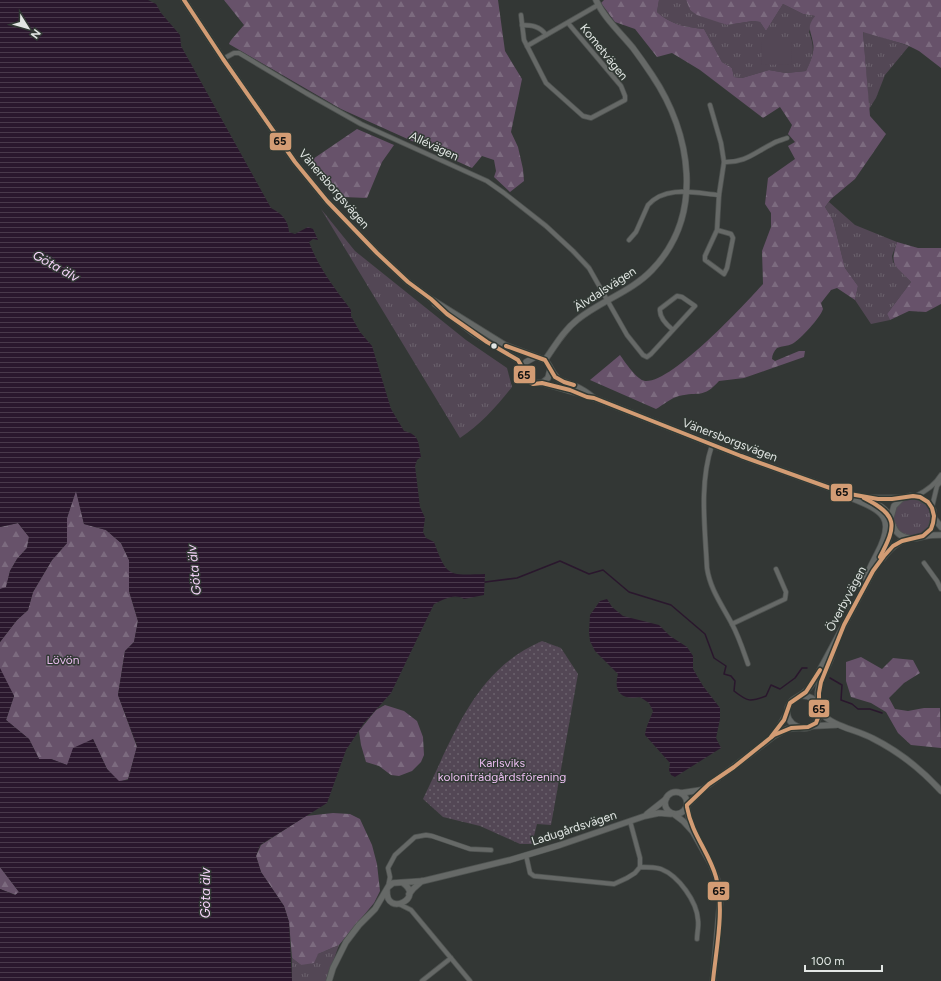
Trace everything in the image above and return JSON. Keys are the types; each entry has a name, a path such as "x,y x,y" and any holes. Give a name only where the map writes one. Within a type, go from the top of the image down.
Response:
{"main road":[{"name":"Vänersborgsvägen","path":"184,0 223,59 296,162 327,201 377,253 408,282 431,299 442,310 474,333 518,360 525,378 530,383 542,383 594,398 712,445 844,493 861,497 889,499 916,496"},
{"name":"Älvdalsvägen","path":"545,360 563,333 587,313 639,281 658,263 676,234 685,206 687,192 686,159 680,133 671,110 652,74 597,3"},
{"name":"Vänersborgsvägen","path":"431,299 504,345 545,360 548,363 550,370 558,379 574,385 589,393 594,398"},
{"path":"523,372 526,362 535,357"},
{"path":"542,383 548,378 550,370"},
{"path":"844,493 879,511 886,523 884,540 870,566 864,585"},
{"path":"916,496 925,500 932,507 934,518 931,528 924,536"},
{"name":"Vänersborgsvägen","path":"861,497 884,509 891,518"},
{"path":"902,498 894,506 891,518 892,525 899,534 908,538 916,539 924,536 941,535"},
{"path":"934,518 941,527"},
{"name":"Överbyvägen","path":"876,566 889,538 892,525"},
{"name":"Överbyvägen","path":"788,713 790,703 806,692 815,679 864,585 876,566 890,548 908,538"},
{"name":"Överbyvägen","path":"820,712 818,705 818,692 835,643"},
{"path":"800,696 812,698 818,705"},
{"path":"820,712 827,719 838,725 872,738 902,756 922,772 941,791"},
{"path":"813,726 818,721 820,712"},
{"path":"788,713 791,722 798,728 838,725"},
{"name":"Ladugårdsvägen","path":"774,736 788,713"},
{"name":"Ladugårdsvägen","path":"400,882 423,881 526,855 645,816 659,813 681,814 703,789 774,736 787,730 798,728"},
{"name":"Ladugårdsvägen","path":"645,816 673,792 694,792 703,789"},
{"path":"681,793 686,798 693,832"},
{"path":"666,799 665,807 684,821 693,832 711,864 718,887 720,903 712,981"},
{"name":"Ladugårdsvägen","path":"408,897 417,885 423,881"},
{"path":"329,981 333,968 346,942 359,925 375,909 387,889 391,884 400,882 408,887 408,897 400,904 392,902 388,898 387,889"},
{"path":"375,909 392,902"}],"street":[{"name":"Kometvägen","path":"527,46 597,3"},
{"name":"Kometvägen","path":"520,15 524,40 546,83 586,118 591,118 625,100 625,96 621,86 568,22"},
{"path":"522,25 530,25 538,28 544,31 546,35"},
{"name":"Allévägen","path":"223,59 234,52 239,53 361,124 487,181 546,226 573,250 589,268 606,301"},
{"path":"710,105 721,142 724,162 719,195 717,230 705,256 705,260 724,274 727,268 733,238 731,234 717,230"},
{"path":"724,162 737,162 744,160 773,143 787,138"},
{"path":"629,240 636,232 648,205 670,192 719,195"},
{"path":"606,301 627,335 643,355 647,357 651,354 673,330 695,306 677,296 660,309 660,314 667,326 673,330"},
{"path":"712,445 706,465 704,489 707,568 713,590 732,624 748,664"},
{"path":"916,496 929,489 941,475"},
{"path":"932,507 937,486 941,481"},
{"path":"924,563 941,589"},
{"path":"732,624 784,599 786,592 776,569"},
{"name":"Ladugårdsvägen","path":"526,855 530,873 534,876 614,884 628,878 640,867 640,858 630,821"},
{"path":"387,889 390,877 388,868 391,860 406,844 415,838 426,835 470,849 491,850"},
{"path":"640,867 662,870 674,877 686,891 697,912 697,939"},
{"path":"390,877 400,882"},
{"path":"408,897 411,910"},
{"path":"400,904 411,910 470,981"},
{"path":"422,981 451,958"}],"green space":[{"path":"224,0 498,0 505,51 522,79 511,132 518,147 524,181 510,192 494,177 496,171 494,160 482,156 472,168 341,109 229,44 244,25"},
{"path":"604,0 659,0 657,12 673,23 704,29 722,62 732,68 734,77 742,78 769,70 786,73 806,71 813,54 810,26 815,16 803,14 783,4 766,31 760,22 753,21 727,25 697,15 690,10 686,0 941,0 941,68 919,51 907,45 863,32 870,116 886,134 855,179 831,199 825,207 833,220 845,268 858,286 855,300 837,288 831,290 821,303 823,309 810,328 792,344 777,348 773,353 772,359 775,361 799,351 805,351 804,357 744,378 719,381 714,387 705,392 676,397 656,409 590,380 620,355 638,378 645,381 657,379 672,370 707,341 763,284 762,251 771,227 771,213 765,204 768,178 795,159 788,146 795,142 788,134 792,125 780,107 763,118 700,70 672,53 657,57 635,29 615,22 601,3"},
{"path":"659,0 686,0 690,10 727,25 753,21 760,22 766,31 783,4 803,14 815,16 809,32 813,52 809,66 806,71 786,73 769,70 742,78 734,77 732,68 722,62 704,29 679,25 668,20 657,12"},
{"path":"863,31 909,46 885,75 876,98 869,109"},
{"path":"761,42 791,42 792,64 762,65"},
{"path":"357,129 394,145 382,162 367,198 343,197 310,161"},
{"path":"829,202 855,225 897,242 892,256 893,262 911,282 887,314 890,320 871,324 855,300 858,286 845,268 833,220 825,207"},
{"path":"321,209 355,251 466,340 507,368 512,387 488,415 460,438"},
{"path":"897,242 918,248 941,248 941,304 926,312 909,311 890,320 887,314 911,282 895,265 894,256"},
{"name":"Lövön","path":"76,490 84,524 106,530 121,543 129,560 129,591 138,621 134,642 125,651 118,695 137,747 128,779 119,782 107,769 93,739 67,765 51,759 39,759 29,739 6,720 14,696 0,670 0,642 17,620 28,610 33,592 52,560 67,543 67,518"},
{"path":"912,498 922,501 928,507 931,517 928,527 922,533 912,536 902,533 896,527 893,517 896,507 902,501"},
{"path":"18,523 29,537 27,548 17,559 10,571 6,588 0,589 0,527"},
{"name":"Karlsviks koloniträdgårdsförening","path":"542,641 561,648 578,674 551,825 537,824 532,844 520,844 480,826 443,817 423,799 456,730 468,708 482,688 499,669 519,654"},
{"path":"861,657 882,669 893,658 913,660 920,673 904,683 889,698 895,709 908,711 924,708 940,708 941,748 911,745 898,733 886,712 871,703 851,697 846,681 846,662"},
{"path":"385,705 404,711 417,721 423,737 424,755 421,762 412,771 399,776 391,775 379,766 366,762 361,745 359,731 376,710"},
{"path":"333,813 350,814 360,819 372,845 377,864 380,891 374,903 339,945 318,954 314,963 301,965 292,958 289,922 284,906 261,872 256,856 261,845 306,816"},
{"path":"0,867 19,892 16,895 0,889"},
{"path":"339,945 326,981 292,981 292,958 301,965 318,954"}],"water":[{"name":"Göta älv","path":"0,0 148,0 156,4 161,13 180,35 181,46 271,208 284,218 289,232 295,234 308,227 313,229 318,240 313,239 309,242 317,260 333,286 351,310 351,316 360,332 372,346 391,409 404,431 416,437 419,443 421,457 417,460 415,466 420,507 425,518 423,532 426,538 434,542 442,562 451,572 456,574 485,574 484,595 464,599 460,597 453,597 434,604 391,693 364,723 346,750 327,803 260,845 256,856 261,872 284,906 289,922 292,981 0,981 0,889 15,895 19,892 0,867 0,668 14,696 6,720 29,739 39,759 51,759 67,765 73,748 93,739 107,769 119,781 128,780 137,746 118,695 125,651 134,642 138,621 129,591 129,560 121,543 106,530 84,524 76,491 67,518 67,543 52,560 33,592 28,610 17,620 0,642 0,589 6,587 10,571 17,559 27,548 29,537 18,523 0,527"},
{"path":"607,599 612,607 623,616 659,625 670,636 687,647 693,656 693,669 703,686 720,708 720,719 716,738 721,748 675,777 671,775 669,770 670,763 645,735 653,711 649,703 640,697 634,698 620,694 617,686 618,674 595,651 590,641 590,615 600,601"}],"waterway":[{"path":"485,582 517,578 560,561 589,574 603,570 629,592 671,605 705,634 714,658 726,666 724,674 731,676 735,681 734,691 749,700 766,696 771,685 780,689 795,678 802,668 807,668"},
{"path":"830,678 842,685 841,700 852,704 858,709 870,709 882,713"}],"transit line":[{"name":"65","path":"184,0 295,162 327,201 377,253 408,282 431,299 447,314 487,342 518,360 525,377 529,382 533,384 542,383 594,398 741,456 844,493 878,499 913,496 920,497 928,502 932,508 934,516 931,529 923,536 902,541 893,546 873,571 844,625 821,682 819,693 819,715 816,723 808,727 791,728 774,735 734,767 709,784 687,805"},
{"name":"65","path":"506,346 545,360 555,377 574,385"},
{"name":"65","path":"864,498 883,510 891,522 889,537 880,557"},
{"name":"65","path":"771,737 784,720 790,703 806,692 820,670"},
{"name":"65","path":"687,807 689,817 713,868 719,889 720,916 713,981"}]}
